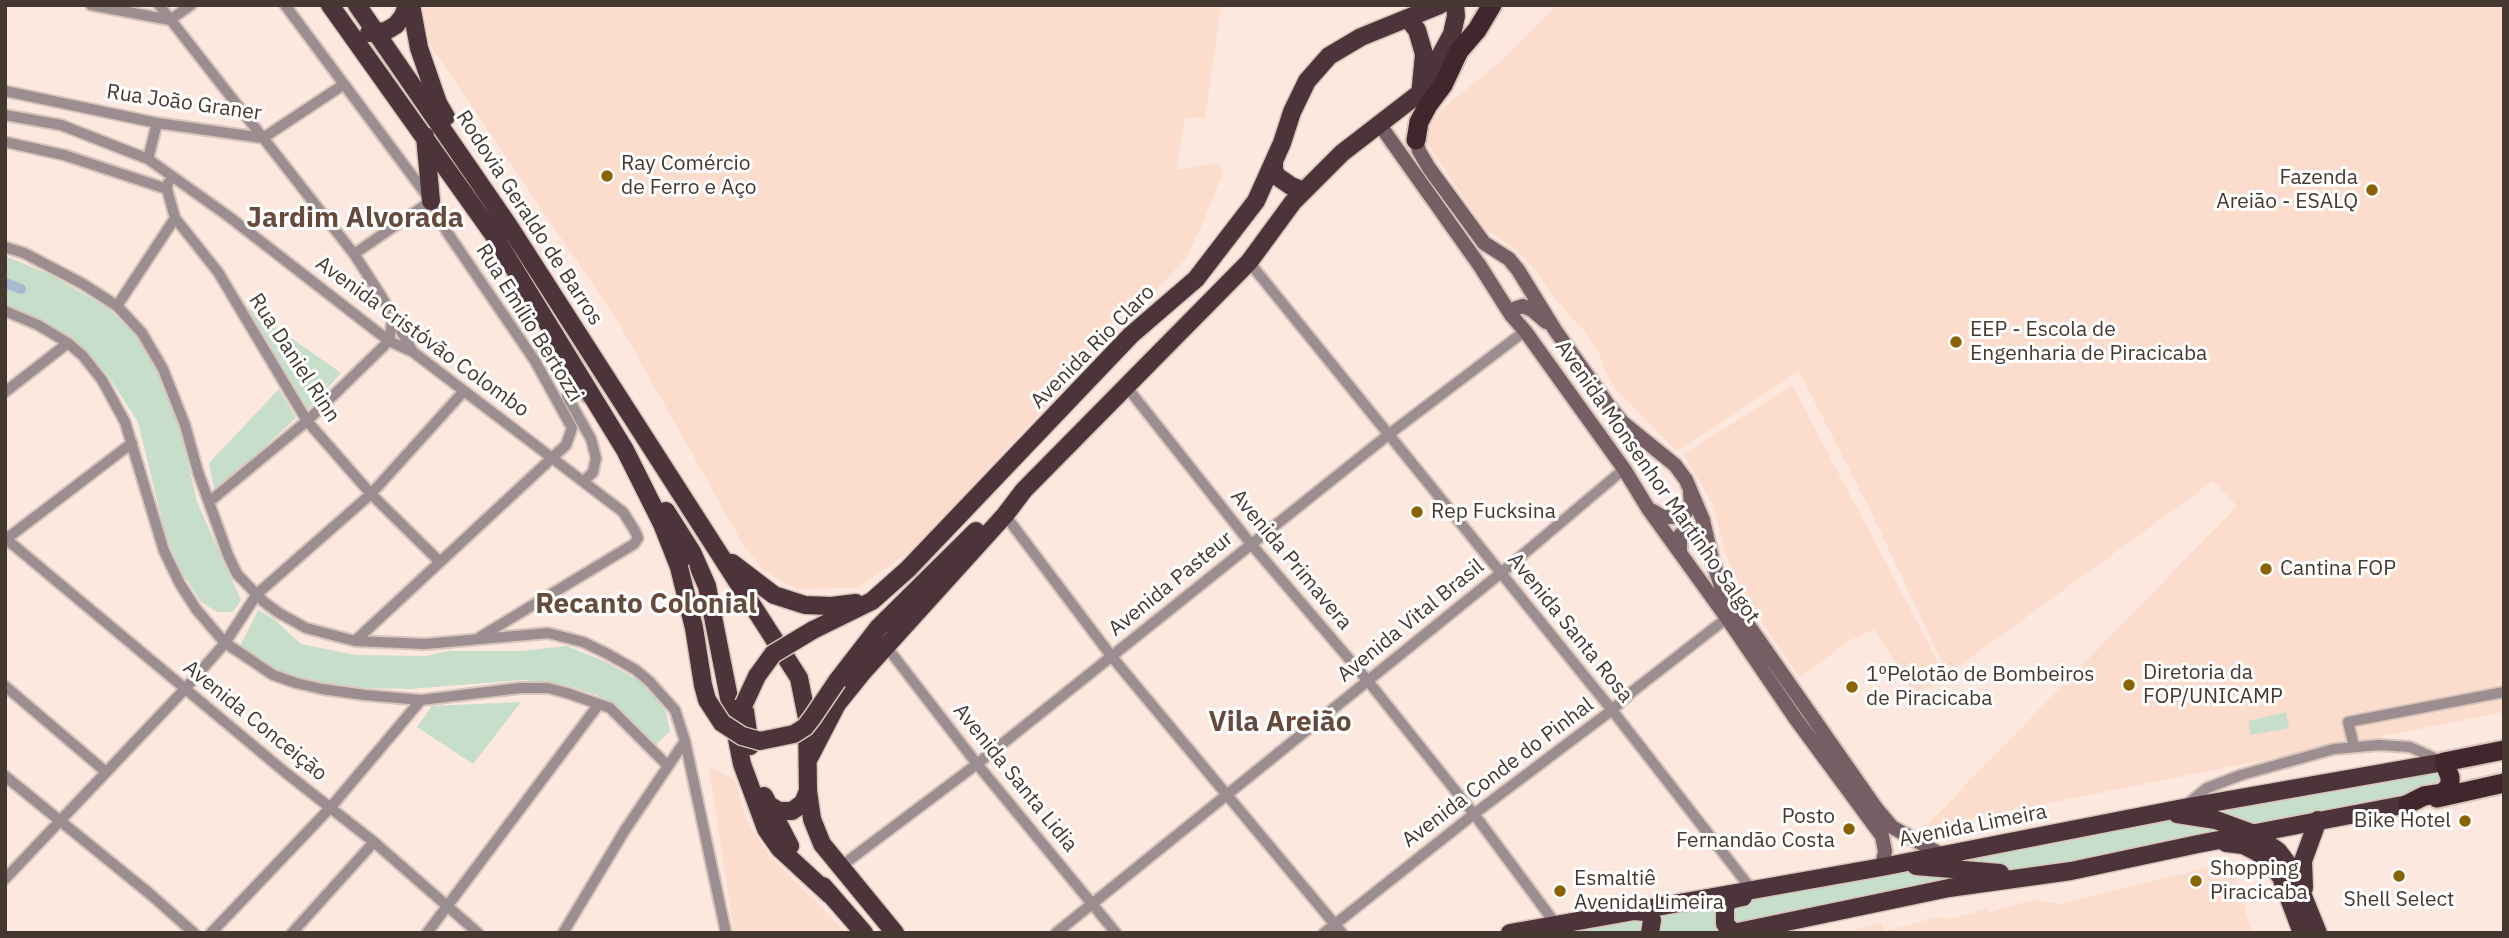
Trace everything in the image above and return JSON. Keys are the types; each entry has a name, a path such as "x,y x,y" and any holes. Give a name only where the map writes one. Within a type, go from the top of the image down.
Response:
{"highway":[{"name":"Rodovia Geraldo de Barros","path":"330,5 493,234 625,450"},
{"path":"338,5 355,26 365,33 378,34 396,25 409,5"},
{"name":"Rodovia Geraldo de Barros","path":"357,5 509,226 712,544"},
{"path":"409,5 419,48 438,103 509,226"},
{"name":"Avenida Rio Claro","path":"767,804 752,757 744,704 757,676 773,654 872,601 908,569 1131,335 1196,279 1256,201 1307,81 1329,56 1361,37 1414,13 1440,5"},
{"path":"1420,92 1452,34 1456,16 1455,5"},
{"path":"625,450 680,567 707,700 722,723 742,736 760,741 794,734 805,727 866,643 894,611 979,528 1024,490 1249,262 1293,202 1342,153 1420,92 1478,30 1492,5"},
{"path":"1414,13 1424,54 1416,115 1416,140"},
{"path":"1416,140 1419,122 1443,85 1460,51"},
{"path":"425,136 431,201"},
{"path":"1274,161 1274,170 1278,177 1304,191"},
{"path":"625,450 692,552 706,586 743,764 766,829 780,849 830,895"},
{"path":"807,761 837,705 1024,490"},
{"path":"712,544 743,574 774,595 806,605 831,606 872,601"},
{"path":"712,544 799,678 807,718 808,791 812,819 822,844 895,933"},
{"path":"2408,804 2424,796 2443,793 2450,785 2444,762 2504,750"},
{"name":"Avenida Limeira","path":"1510,933 1555,923 1797,883 2183,807 2444,762"},
{"path":"1797,883 1729,900 1725,907 1724,921 1733,933 1948,888 2124,861 2504,783"},
{"path":"767,804 779,811 792,811 803,803 808,791"},
{"path":"767,804 787,842 864,933"},
{"path":"2163,812 2216,820 2254,834 2278,851 2293,871 2318,933"},
{"path":"2304,895 2303,861 2318,820"},
{"path":"2198,844 2231,843 2257,852 2281,877 2302,933"},
{"path":"1907,862 1918,867 2038,876"},
{"path":"1632,911 1650,915 1650,933"}],"main road":[{"name":"Avenida Monsenhor Martinho Salgot","path":"1380,125 1480,266 1511,315 1624,469 1649,510 1680,550 1794,718 1882,836 1907,862"},
{"name":"Avenida Monsenhor Martinho Salgot","path":"1416,140 1419,151 1449,196 1484,243 1508,259 1518,270 1555,330 1622,422 1675,466 1686,480 1703,520 1721,586 1892,827 1942,855"},
{"path":"1511,315 1514,309 1523,306 1532,310 1555,330"},
{"path":"1649,510 1663,517 1677,517 1686,512 1691,503 1690,492"},
{"path":"1680,550 1680,536 1688,529 1695,530 1704,540 1712,559"},
{"path":"1794,718 1808,709"},
{"path":"1882,836 1885,850 1882,867"}],"street":[{"path":"91,5 170,20 191,5"},
{"path":"159,5 354,254 413,352"},
{"name":"Rua Emílio Bertozzi","path":"285,5 431,201 447,232 536,361 572,428 570,438 554,457 355,641"},
{"name":"Rua João Graner","path":"5,91 157,123 263,138 343,85"},
{"name":"Avenida Cristóvão Colombo","path":"5,115 61,125 148,159 239,225 389,341 413,352 623,512 638,538 634,544 475,640"},
{"path":"148,159 157,123"},
{"path":"5,142 64,155 167,189 168,174"},
{"name":"Rua Daniel Rinn","path":"167,189 175,218 218,272 307,421 371,494 440,562"},
{"path":"354,254 431,201"},
{"path":"117,306 175,218"},
{"path":"5,247 53,267 117,306 142,333 163,369 237,574 279,613 306,628 355,641 425,644 548,633 583,642 606,653 636,670 662,694 676,710 685,741 726,933"},
{"name":"Avenida Santa Rosa","path":"1249,262 1612,710 1752,890"},
{"path":"5,311 14,313 68,343 83,356 102,380 125,422 164,551 196,609 225,643 274,675 322,690 421,699 520,688 548,688 610,708 668,766"},
{"path":"209,502 307,421 389,341 393,316"},
{"name":"Avenida Pasteur","path":"840,867 977,764 1388,435 1525,331"},
{"path":"5,391 68,343"},
{"path":"536,361 569,393"},
{"name":"Avenida Primavera","path":"1126,386 1251,544 1368,681 1475,814 1555,923"},
{"name":"Rua Emílio Bertozzi","path":"585,481 593,472 596,458 591,439 567,396 570,389 580,390 607,420"},
{"path":"5,879 185,689 225,643 257,594 371,494 464,391"},
{"path":"570,438 584,435 591,439"},
{"path":"6,539 132,443"},
{"name":"Avenida Vital Brasil","path":"1056,933 1501,573 1624,469"},
{"path":"1005,515 1112,657 1342,933"},
{"name":"Avenida Conceição","path":"6,539 286,773 374,842 478,933"},
{"name":"Avenida Conde do Pinhal","path":"1324,933 1727,618"},
{"name":"Avenida Santa Lidia","path":"886,646 977,764 1116,933"},
{"path":"5,686 106,772"},
{"path":"2354,746 2348,722 2504,692"},
{"path":"211,933 331,807 421,699"},
{"path":"427,933 599,704"},
{"path":"563,933 625,830 685,741"},
{"path":"2183,807 2207,788 2241,775 2314,753 2354,746 2410,747 2444,762"},
{"path":"5,776 194,933"},
{"path":"292,933 374,842"}],"shaded area":[{"path":"422,5 1221,5 1205,118 1185,118 1176,170 1214,163 1224,170 1186,258 910,552 856,588 797,589 764,571 744,546 617,320 430,45"},
{"name":"EEP - Escola de Engenharia de Piracicaba","path":"1557,5 2504,5 2504,712 1924,828 2237,506 2213,481 1948,674 1870,510 1799,371 1677,451 1617,392 1605,371 1599,352 1586,333 1551,294 1535,269 1517,251 1485,229 1427,143 1427,129 1440,111 1498,64"},
{"path":"1792,385 1947,679 1913,693 1875,629 1849,641 1800,677 1745,598 1725,552 1713,505 1684,455"},
{"path":"709,767 735,780 747,821 768,854 846,933 734,933"},
{"name":"Shopping Piracicaba","path":"2231,862 2252,933 1844,933 1881,923 1885,931 1942,916 1945,920 1987,909 1989,913 2031,900 2061,904"}],"green space":[{"path":"5,256 51,275 108,308 139,338 160,373 181,431 197,502 241,600 233,612 217,612 201,602 181,571 166,537 138,422 107,374 77,345 41,321 5,304"},
{"path":"247,307 341,373 307,410"},
{"path":"279,389 296,418 215,492 209,463"},
{"path":"258,610 275,620 301,644 355,655 426,656 448,651 520,651 567,646 606,662 645,684 666,712 670,731 653,748 612,705 599,696 547,682 521,680 411,689 366,688 324,684 274,672 240,646"},
{"path":"521,702 473,764 417,727 432,706"},
{"path":"2286,712 2289,728 2251,735 2248,721"},
{"path":"2444,762 2443,793 1734,933 1510,933"}],"waterway":[{"path":"5,283 21,289"}],"place":[{"name":"Ray Comércio de Ferro e Aço","path":"607,176"},
{"name":"Fazenda Areião - ESALQ","path":"2372,190"},
{"name":"EEP - Escola de Engenharia de Piracicaba","path":"1956,342"},
{"name":"Rep Fucksina","path":"1417,512"},
{"name":"Cantina FOP","path":"2266,569"},
{"name":"Diretoria da FOP/UNICAMP","path":"2129,685"},
{"name":"1ºPelotão de Bombeiros de Piracicaba","path":"1852,687"},
{"name":"Bike Hotel","path":"2465,821"},
{"name":"Posto Fernandão Costa","path":"1849,829"},
{"name":"Shell Select","path":"2399,876"},
{"name":"Shopping Piracicaba","path":"2196,881"},
{"name":"Esmaltiê Avenida Limeira","path":"1560,891"}],"district":[{"name":"Jardim Alvorada","path":"355,219"},
{"name":"Recanto Colonial","path":"646,605"},
{"name":"Vila Areião","path":"1280,723"}]}
